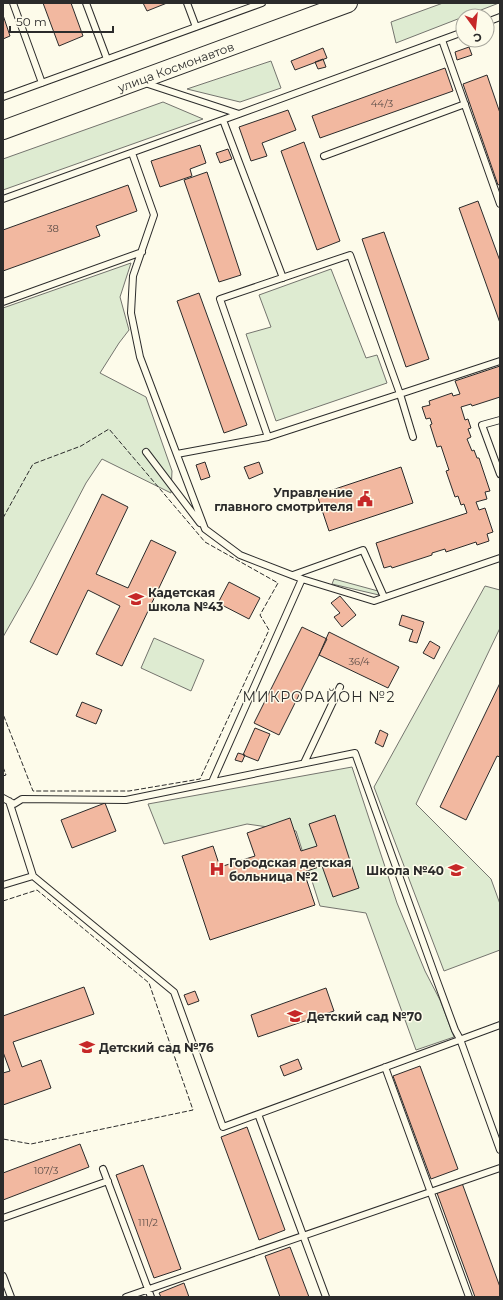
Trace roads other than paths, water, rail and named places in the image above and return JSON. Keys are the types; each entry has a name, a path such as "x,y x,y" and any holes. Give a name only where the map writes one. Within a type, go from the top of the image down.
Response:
{"main road":[{"name":"улица Космонавтов","path":"3,130 348,3"}],"lane":[{"path":"13,3 42,83"},
{"path":"86,3 107,59"},
{"path":"187,3 196,27"},
{"path":"3,97 262,3"},
{"path":"3,199 455,35"},
{"path":"442,40 500,204"},
{"path":"137,81 239,114"},
{"path":"324,156 465,104"},
{"path":"223,120 283,278"},
{"path":"132,153 154,215 133,276 131,313 140,357 205,529"},
{"path":"3,302 142,252"},
{"path":"268,437 220,299 350,255 400,394 413,437"},
{"path":"176,454 268,437 500,361"},
{"path":"500,420 482,425 500,474"},
{"path":"146,452 205,529 240,555 293,576 374,601 500,558"},
{"path":"293,576 363,550 384,597"},
{"path":"212,782 302,579"},
{"path":"304,763 340,687"},
{"path":"3,798 14,804 22,799 126,800 355,753 500,1150"},
{"path":"9,801 33,876 174,992 223,1127 500,1025"},
{"path":"3,885 33,876"},
{"path":"385,1067 469,1297"},
{"path":"258,1114 326,1297"},
{"path":"126,1297 500,1168"},
{"path":"104,1169 151,1297"},
{"path":"3,1218 108,1180"},
{"path":"3,1276 11,1297"}],"place":[{"name":"Управление главного смотрителя","path":"365,499"},
{"name":"Кадетская школа №43","path":"136,599"},
{"name":"Городская детская больница №2","path":"217,869"},
{"name":"Школа №40","path":"456,870"},
{"name":"Детский сад №70","path":"295,1016"},
{"name":"Детский сад №76","path":"87,1047"}],"district":[{"name":"МИКРОРАЙОН №2","path":"319,697"}]}
